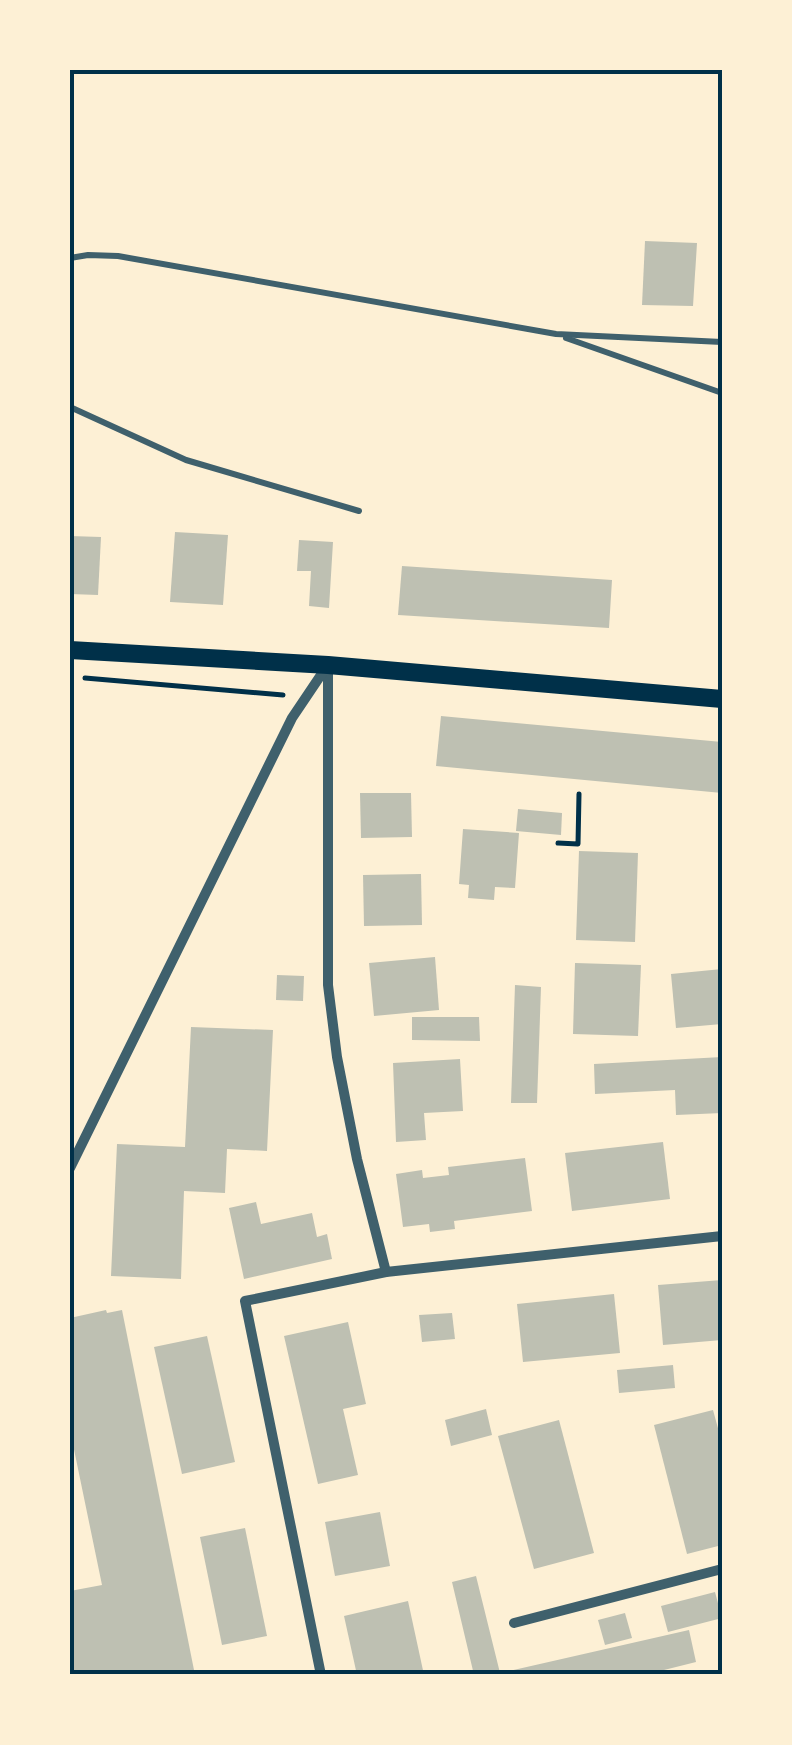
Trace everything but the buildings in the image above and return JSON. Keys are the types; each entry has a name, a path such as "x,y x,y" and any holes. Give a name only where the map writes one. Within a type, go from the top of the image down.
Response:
{"main road":[{"path":"70,650 328,665 722,699"}],"street":[{"path":"70,1168 292,718 328,665"},
{"path":"328,665 328,985 337,1058 386,1272"},
{"path":"321,1675 246,1301 386,1272 722,1236"},
{"path":"514,1622 722,1568"}],"lane":[{"path":"70,258 118,256 556,334 722,342"},
{"path":"556,334 722,393"},
{"path":"70,406 186,460 359,512"}],"path":[{"path":"70,677 306,697"},
{"path":"558,843 578,844 579,794"}]}
